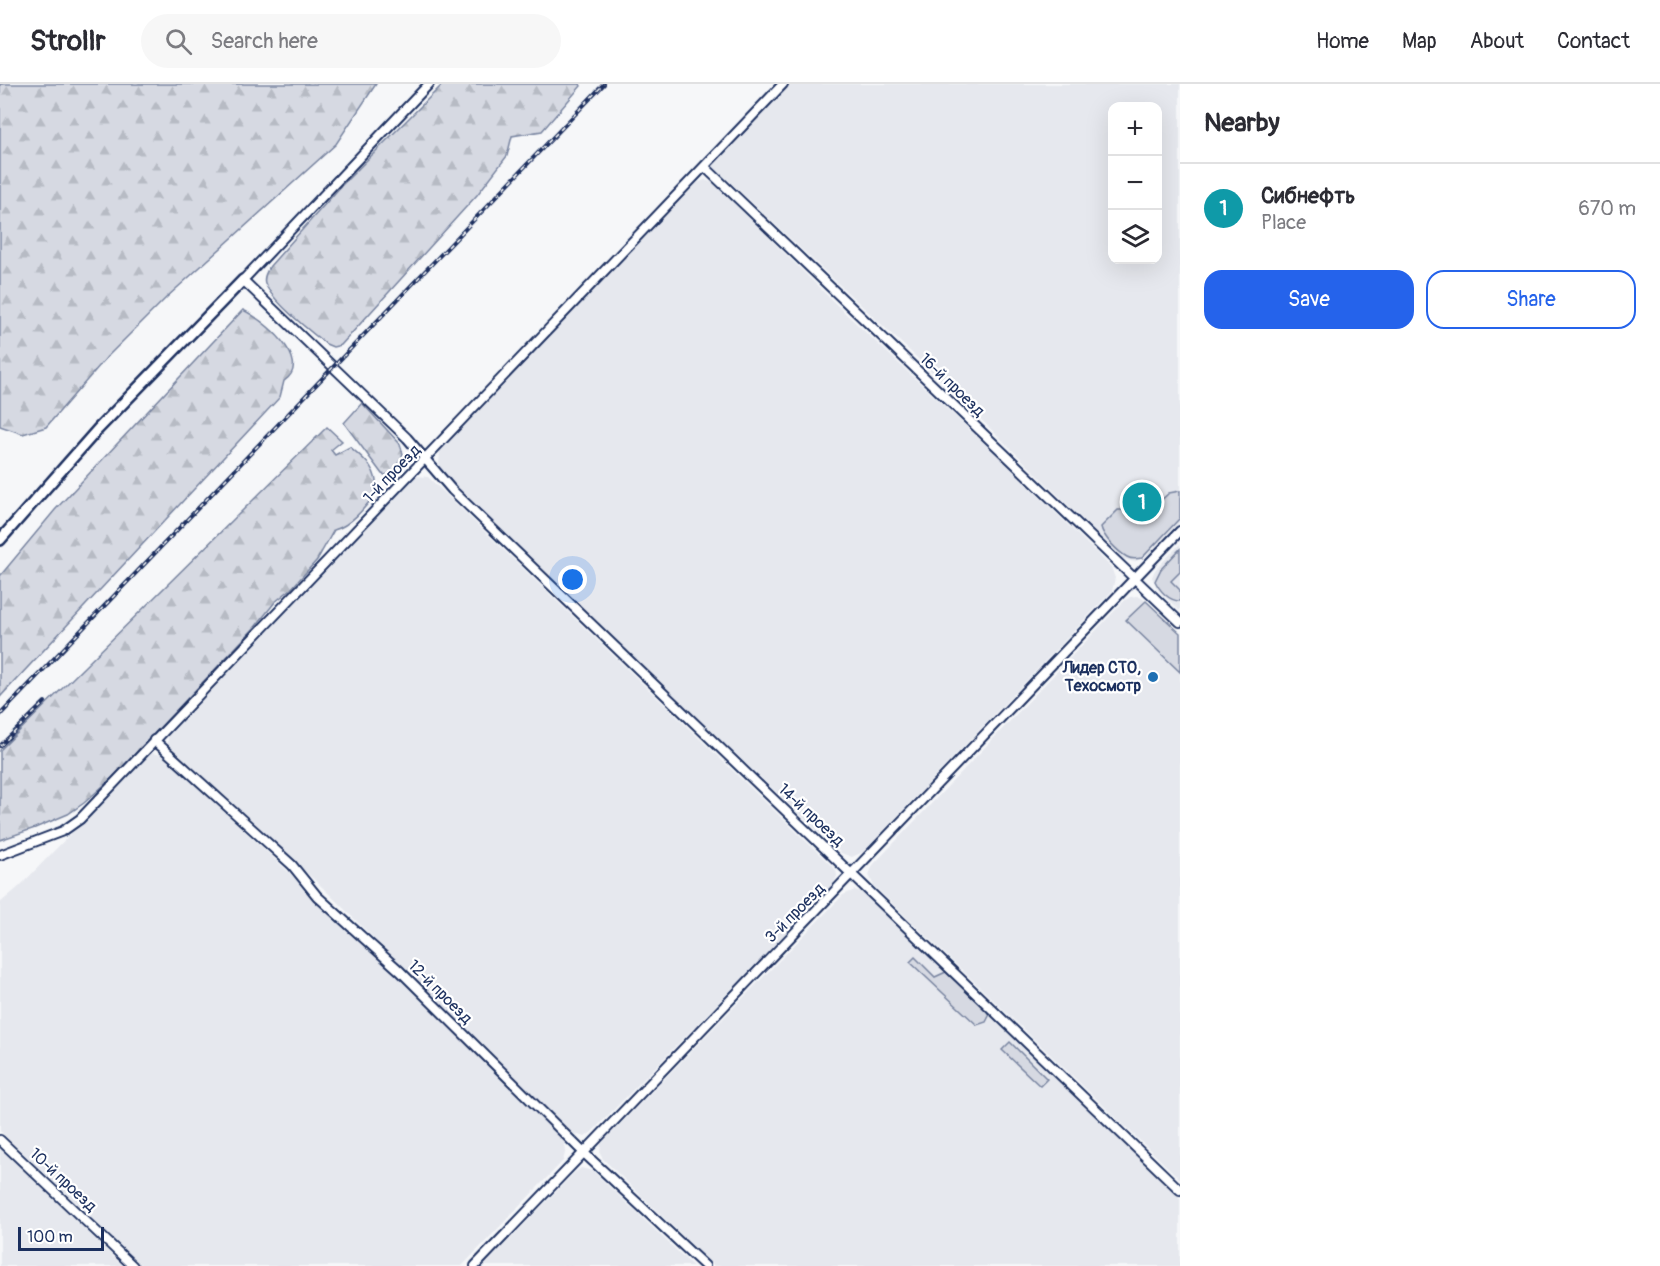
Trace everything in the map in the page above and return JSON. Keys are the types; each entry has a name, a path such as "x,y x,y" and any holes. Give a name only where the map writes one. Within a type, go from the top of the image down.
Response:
{"main road":[{"path":"0,540 98,429 243,280"}],"street":[{"path":"243,280 429,84"},
{"name":"1-й проезд","path":"0,855 53,836 70,827 705,168 783,84"},
{"name":"16-й проезд","path":"705,168 1180,622"},
{"name":"14-й проезд","path":"243,280 407,438 452,490 853,873 1180,1190"},
{"name":"3-й проезд","path":"475,1266 1180,531"},
{"name":"12-й проезд","path":"153,740 292,865 317,896 400,971 584,1153 705,1266"},
{"name":"10-й проезд","path":"0,1140 133,1266"}],"shaded area":[{"path":"789,84 1180,84 1180,522 1145,557 1134,562 1123,559 949,388 713,166"},
{"path":"705,180 714,183 843,311 1003,461 1111,567 1115,578 1112,591 863,852 852,857 841,853 583,610 443,473 439,465 440,450 446,443 697,183"},
{"path":"415,476 428,477 836,870 837,876 832,886 585,1137 571,1133 321,886 168,744 168,734 172,728"},
{"path":"1180,544 1180,611 1158,590 1152,577 1155,570"},
{"path":"1137,596 1180,633 1180,1179 874,886 869,875 873,865 1124,601"},
{"path":"148,754 165,756 362,941 564,1142 566,1149 563,1161 462,1266 142,1266 0,1131 0,903 20,886"},
{"path":"855,890 867,894 1180,1198 1180,1266 714,1266 603,1159 600,1154 601,1144 843,895"},
{"path":"0,1147 123,1266 0,1266"},
{"path":"581,1168 593,1171 693,1266 484,1266"}],"green space":[{"path":"0,84 376,84 336,144 167,297 107,357 46,427 23,434 0,426"},
{"path":"443,84 580,84 581,86 542,131 512,136 507,156 477,195 341,345 333,347 326,344 275,298 265,283 267,272 342,185"},
{"path":"243,310 272,331 289,352 293,363 292,373 284,381 280,397 0,697 0,576 55,510"},
{"path":"362,403 400,444 403,454 392,473 382,474 344,423"},
{"path":"327,427 342,441 331,450 335,455 350,447 362,457 373,472 377,492 353,519 334,530 317,560 291,589 275,602 256,626 112,778 68,814 0,840 0,750"},
{"path":"1180,491 1180,518 1142,558 1127,557 1115,548 1105,535 1101,527 1118,510 1122,510 1135,520 1141,519 1169,493"},
{"path":"1180,549 1180,572 1171,581 1180,590 1180,601 1165,595 1155,581 1161,569"},
{"path":"1146,601 1180,633 1180,672 1126,620"},
{"path":"915,957 935,977 946,972 987,1011 989,1016 986,1022 977,1025 910,962"},
{"path":"1010,1042 1047,1079 1040,1086 1002,1050"}],"railway":[{"path":"0,715 604,84"},
{"path":"0,746 45,702"}],"place":[{"name":"Сибнефть","path":"1142,502"},
{"name":"Лидер СТО, Техосмотр","path":"1153,677"}]}
